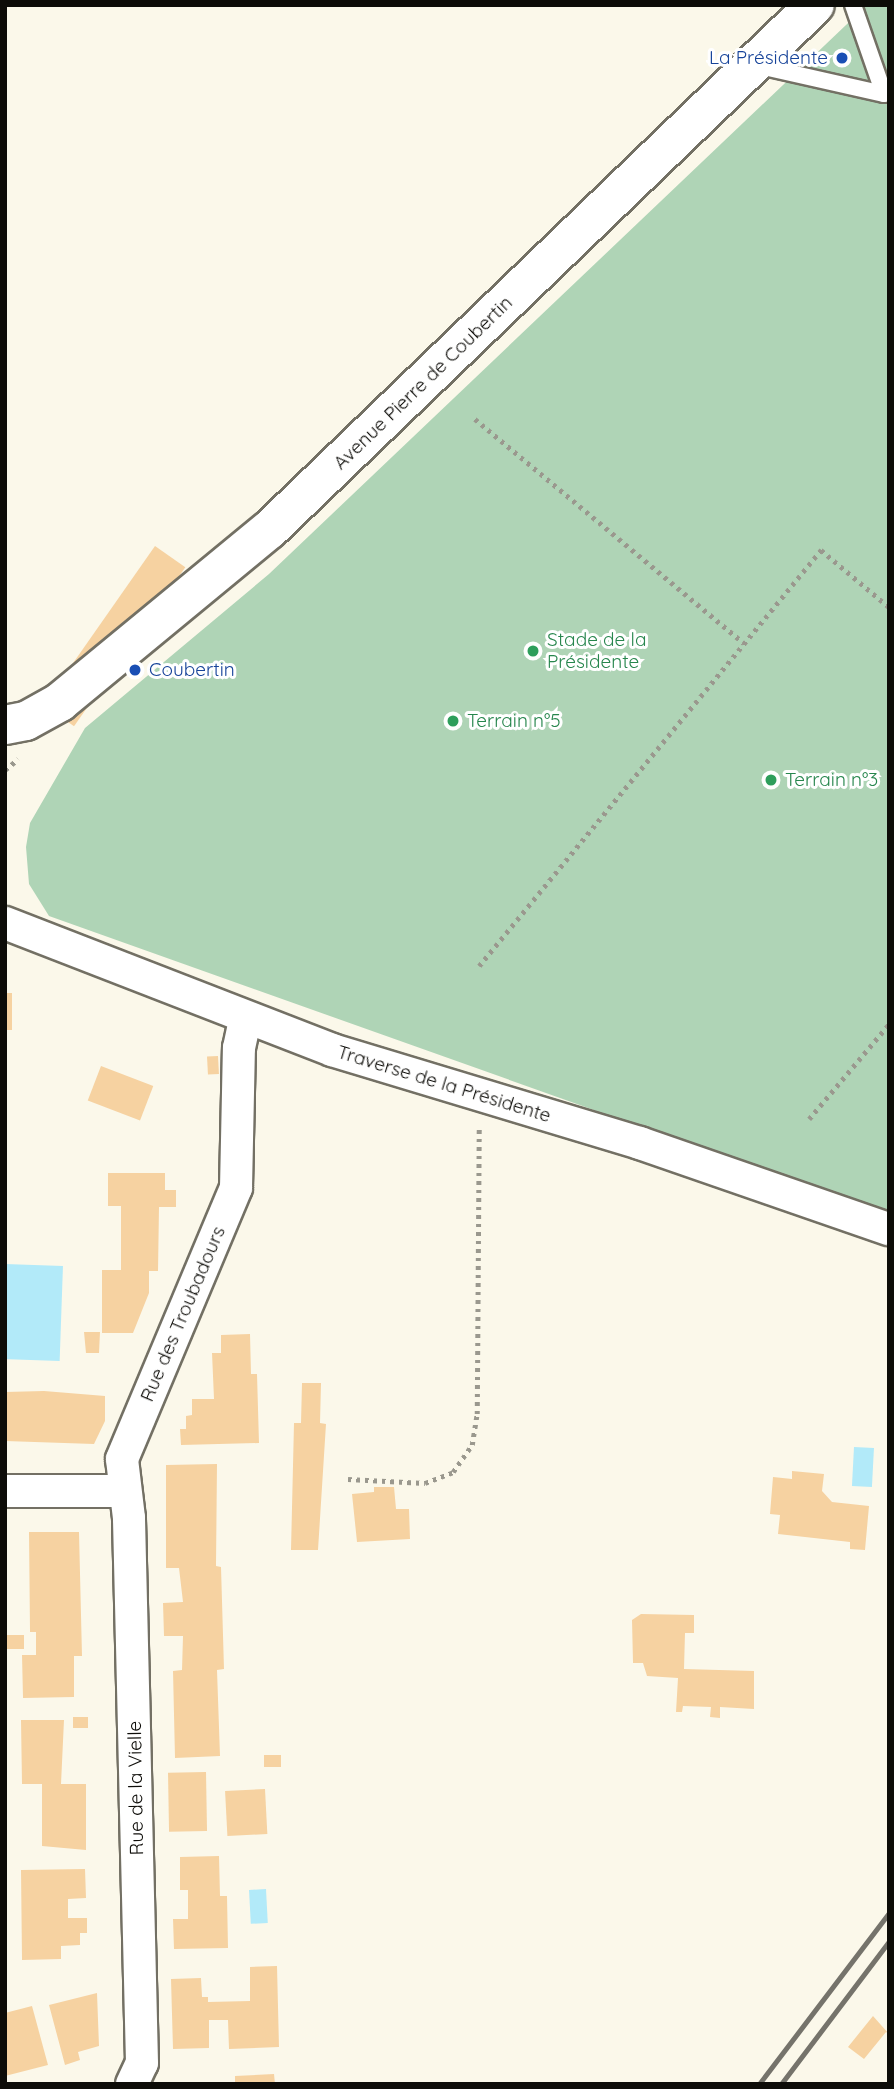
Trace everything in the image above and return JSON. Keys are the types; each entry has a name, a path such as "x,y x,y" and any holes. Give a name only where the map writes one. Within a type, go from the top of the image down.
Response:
{"main road":[{"name":"Avenue Pierre de Coubertin","path":"5,725 26,721 60,702 269,530 815,5"}],"street":[{"name":"Traverse de la Présidente","path":"5,923 245,1019 479,1096 640,1143 889,1230"},
{"name":"Rue des Troubadours","path":"123,1491 122,1459 236,1188 239,1048 245,1019"},
{"path":"5,1491 123,1491"},
{"name":"Rue de la Vielle","path":"123,1491 130,1518 142,2063 132,2084"}],"lane":[{"path":"853,5 886,95"},
{"path":"755,65 886,95"}],"path":[{"path":"475,419 744,643"},
{"path":"479,966 821,550 889,607"},
{"path":"809,1119 889,1024"},
{"path":"348,1479 425,1483 453,1472 472,1445 477,1414 479,1096"}],"green space":[{"name":"Stade de la Présidente","path":"867,5 889,5 889,1215 49,916 29,884 26,847 30,823 85,728 269,574"}],"water":[{"path":"5,1264 63,1266 60,1361 5,1359"},
{"path":"854,1447 874,1448 872,1487 852,1486"},
{"path":"266,1889 268,1923 251,1924 249,1890"}],"building":[{"path":"155,546 185,567 74,726 44,705"},
{"path":"5,993 12,993 12,1030 5,1030"},
{"path":"218,1056 219,1074 208,1075 207,1057"},
{"path":"101,1066 153,1086 140,1121 88,1101"},
{"path":"108,1173 165,1173 165,1190 176,1190 176,1207 159,1207 158,1271 149,1271 149,1293 133,1333 102,1333 102,1270 121,1270 121,1206 108,1206"},
{"path":"84,1332 100,1332 99,1353 86,1353"},
{"path":"250,1334 251,1374 257,1374 259,1443 181,1445 180,1429 186,1429 186,1416 192,1415 192,1399 214,1399 212,1353 221,1353 221,1335"},
{"path":"302,1383 321,1383 320,1423 326,1424 318,1550 291,1550 294,1423 301,1423"},
{"path":"44,1391 105,1396 105,1421 94,1444 5,1441 5,1392"},
{"path":"217,1464 216,1566 221,1567 224,1669 217,1670 220,1756 175,1758 173,1671 182,1670 183,1636 164,1636 163,1603 183,1602 179,1568 166,1568 166,1465"},
{"path":"792,1471 824,1474 822,1491 832,1502 869,1506 865,1550 850,1549 850,1542 778,1534 780,1515 770,1514 773,1477 792,1479"},
{"path":"374,1487 394,1487 396,1509 409,1509 410,1539 357,1542 352,1494 374,1492"},
{"path":"29,1532 79,1532 82,1656 74,1656 74,1697 23,1698 22,1655 36,1655 36,1632 30,1632"},
{"path":"641,1614 694,1615 694,1633 685,1633 684,1669 754,1671 754,1709 720,1707 720,1718 710,1717 711,1707 683,1706 682,1712 676,1712 678,1678 647,1676 643,1663 633,1663 632,1620"},
{"path":"5,1635 24,1635 24,1649 5,1649"},
{"path":"73,1717 88,1717 88,1728 73,1728"},
{"path":"21,1720 64,1720 61,1784 86,1784 86,1850 42,1846 42,1784 22,1784"},
{"path":"264,1755 281,1755 281,1767 264,1767"},
{"path":"206,1772 207,1831 169,1832 168,1773"},
{"path":"265,1789 267,1834 227,1836 225,1791"},
{"path":"219,1856 220,1896 227,1896 228,1948 174,1949 173,1919 188,1919 188,1890 180,1890 180,1857"},
{"path":"85,1869 86,1898 68,1899 68,1918 87,1918 87,1933 80,1933 80,1945 61,1946 61,1959 22,1960 21,1870"},
{"path":"277,1966 279,2047 229,2049 228,2020 209,2020 209,2048 173,2049 171,1979 201,1978 202,1997 208,1997 208,2002 250,2001 250,1967"},
{"path":"97,1993 99,2046 78,2052 80,2060 65,2065 49,2005"},
{"path":"32,2006 48,2065 5,2076 5,2013"},
{"path":"873,2016 889,2034 886,2032 864,2059 848,2047"},
{"path":"274,2074 275,2084 235,2084 235,2076"}],"railway":[{"path":"759,2084 889,1913"},
{"path":"781,2084 889,1941"}],"place":[{"name":"La Présidente","path":"842,58"},
{"name":"Stade de la Présidente","path":"533,651"},
{"name":"Coubertin","path":"135,670"},
{"name":"Terrain n°5","path":"453,721"},
{"name":"Terrain n°3","path":"771,780"}]}
